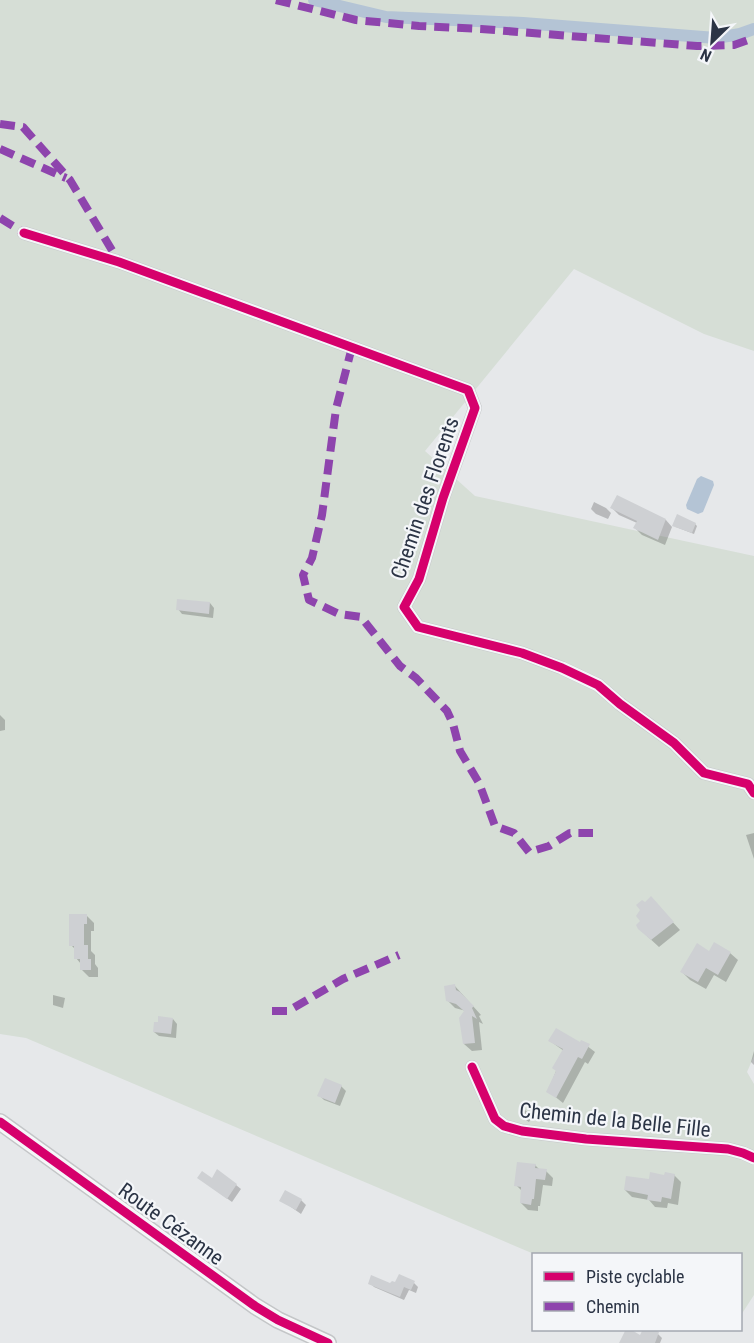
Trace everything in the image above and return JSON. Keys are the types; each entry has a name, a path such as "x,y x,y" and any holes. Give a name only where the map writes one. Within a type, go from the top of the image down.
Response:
{"street":[{"name":"Chemin des Florents","path":"24,233 119,262 468,390 476,408 442,498 419,579 404,607 418,627 522,653 598,685 674,743 704,773 748,784 754,793"},
{"name":"Chemin de la Belle Fille","path":"472,1067 495,1119 499,1124 512,1129 586,1139 728,1149 754,1158"},
{"name":"Route Cézanne","path":"0,1122 255,1306 278,1320 328,1343"}],"shaded area":[{"path":"0,0 754,0 754,351 704,334 574,269 425,451 475,496 754,556 754,1056 747,1072 754,1084 754,1295 742,1313 742,1253 532,1253 26,1038 0,1034"}],"water":[{"path":"701,476 713,481 714,485 703,512 698,514 687,509 686,505 697,479"}],"building":[{"path":"617,495 666,519 658,540 633,528 637,521 610,508"},
{"path":"677,514 696,523 692,533 672,526"},
{"path":"177,599 210,602 209,614 176,610"},
{"path":"651,896 674,922 651,940 636,925 640,921 636,916 640,910 636,905 642,900 645,902"},
{"path":"69,914 87,914 87,924 84,924 84,945 88,945 91,970 80,970 80,959 74,959 74,946 69,946"},
{"path":"714,942 731,952 718,975 706,968 698,982 680,972 697,943 709,951"},
{"path":"455,984 456,990 474,1006 472,1008 477,1019 472,1016 475,1043 463,1044 459,1018 464,1011 456,1004 446,1001 444,986"},
{"path":"158,1016 173,1018 171,1034 153,1032 154,1022 158,1022"},
{"path":"556,1028 580,1042 581,1040 590,1044 582,1059 578,1057 556,1098 546,1092 556,1071 552,1068 563,1049 548,1041"},
{"path":"325,1078 342,1085 335,1103 317,1096"},
{"path":"517,1162 536,1164 535,1168 547,1169 545,1180 536,1179 534,1199 531,1205 520,1203 521,1187 514,1186"},
{"path":"217,1169 237,1184 227,1199 197,1178 202,1171 212,1178"},
{"path":"650,1172 664,1175 665,1172 675,1174 671,1199 662,1197 661,1202 647,1200 648,1195 624,1190 626,1176 649,1179"},
{"path":"285,1190 302,1199 296,1210 279,1201"},
{"path":"399,1274 415,1281 411,1290 404,1287 400,1297 368,1284 371,1275 390,1283 395,1282"},
{"path":"625,1331 633,1331 640,1335 642,1331 659,1332 655,1343 619,1343"}],"waterway":[{"path":"314,0 386,17 523,23 716,38 754,29"}],"marked path":[{"path":"276,0 356,20 419,26 697,46 734,45 754,38"},
{"path":"0,124 23,127 70,180 119,262"},
{"path":"0,149 66,178"},
{"path":"0,218 24,233"},
{"path":"352,347 336,409 322,515 312,558 303,575 309,600 339,614 361,617 400,666 416,678 447,711 460,751 479,783 495,826 514,833 529,852 549,846 570,833 593,833"},
{"path":"272,1011 288,1011 343,979 399,955"}],"cycle path":[{"path":"24,233 119,262 468,390 475,408 443,498 419,579 404,607 418,627 522,653 598,685 674,743 704,773 748,784 754,793"},
{"path":"472,1067 495,1119 504,1126 522,1131 586,1139 728,1149 754,1158"},
{"path":"0,1122 255,1306 278,1320 328,1343"}]}
